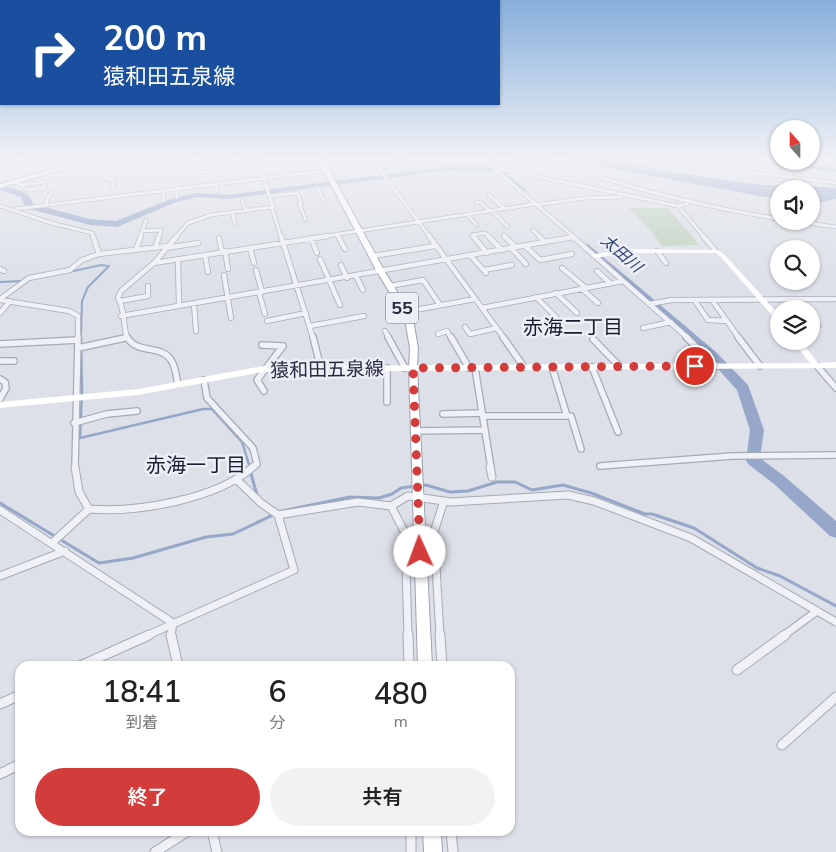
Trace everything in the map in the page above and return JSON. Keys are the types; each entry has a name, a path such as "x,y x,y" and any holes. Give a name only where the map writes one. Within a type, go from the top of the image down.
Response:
{"main road":[{"name":"55","path":"341,198 404,312 410,326 414,348 409,368 418,480 425,661"},
{"path":"597,256 626,251 716,251 723,256 770,310"},
{"path":"804,350 817,366"},
{"name":"猿和田五泉線","path":"0,405 76,396 103,396 268,369 836,365"},
{"path":"432,836 433,852"}],"street":[{"path":"45,206 48,198"},
{"path":"16,209 110,198"},
{"path":"270,198 310,326 321,369"},
{"path":"298,198 306,220"},
{"path":"400,198 524,367"},
{"path":"492,198 505,209"},
{"path":"529,198 671,322 716,366"},
{"path":"154,262 491,211 592,198"},
{"path":"641,198 678,206 681,204 708,206"},
{"path":"677,198 708,206 770,217"},
{"path":"242,200 246,211"},
{"path":"476,202 480,202 508,227"},
{"path":"0,206 16,209 61,227 92,233 99,254"},
{"path":"678,206 716,251"},
{"path":"178,384 172,360 162,352 138,349 130,344 126,338 121,316 123,306 118,298 121,291 154,262 180,235 188,223 211,215 272,208"},
{"path":"232,213 235,224"},
{"path":"467,215 477,225"},
{"path":"136,250 146,220"},
{"path":"820,225 836,227"},
{"path":"142,231 160,230 155,248"},
{"path":"533,230 546,242"},
{"path":"487,253 472,235 485,233 502,250"},
{"path":"337,234 345,249"},
{"path":"504,236 526,264"},
{"path":"121,316 330,281 573,237"},
{"path":"220,238 228,269"},
{"path":"311,238 317,253"},
{"path":"0,299 29,278 70,270 82,260 99,254 198,242"},
{"path":"373,256 435,246"},
{"path":"525,246 540,260 572,254"},
{"path":"250,248 254,263"},
{"path":"626,251 641,263"},
{"path":"657,251 666,263"},
{"path":"205,255 208,272"},
{"path":"471,256 485,272 512,265"},
{"path":"178,259 179,306"},
{"path":"320,259 340,305"},
{"path":"341,266 347,278"},
{"path":"562,268 598,303"},
{"path":"256,270 265,314"},
{"path":"597,271 610,283"},
{"path":"224,275 230,318"},
{"path":"356,276 363,290"},
{"path":"390,286 423,280 440,305"},
{"path":"482,308 623,281"},
{"path":"120,301 148,296 148,286"},
{"path":"556,293 577,313"},
{"path":"536,297 560,321"},
{"path":"404,312 475,298"},
{"path":"0,299 69,311 78,316 74,423 75,465 79,492 89,509"},
{"path":"649,304 672,300 836,299"},
{"path":"712,300 733,332 760,366"},
{"path":"695,301 708,320 727,321"},
{"path":"0,313 10,302"},
{"path":"194,304 196,331"},
{"path":"267,321 306,314"},
{"path":"310,326 364,316"},
{"path":"642,328 671,322"},
{"path":"465,327 470,334 497,328"},
{"path":"385,331 409,368"},
{"path":"438,334 447,331 472,368 483,414 492,477"},
{"path":"78,348 126,338"},
{"path":"594,338 620,367"},
{"path":"0,344 78,340"},
{"path":"262,344 283,346 268,369 257,380 264,390"},
{"path":"0,361 14,361"},
{"path":"817,366 836,388"},
{"path":"552,367 567,416"},
{"path":"592,367 618,432"},
{"path":"387,368 387,402"},
{"path":"0,379 5,382 6,388 0,399"},
{"path":"89,509 110,512 134,510 214,490 237,480 257,464 253,448 207,398 204,380"},
{"path":"74,423 107,414 137,410"},
{"path":"443,414 571,416 581,448"},
{"path":"415,431 485,430"},
{"path":"600,466 759,455 836,456"},
{"path":"91,661 294,570 278,515 261,503 237,480"},
{"path":"278,515 358,502 392,506 408,496 444,501 484,501 568,495 594,501 691,538 836,622"},
{"path":"442,661 434,532 444,501"},
{"path":"392,506 405,533 410,661"},
{"path":"52,543 89,509"},
{"path":"0,510 173,623"},
{"path":"0,576 65,551"},
{"path":"737,670 817,611"},
{"path":"173,623 171,636 177,661"},
{"path":"0,704 15,697"},
{"path":"782,745 836,697"},
{"path":"0,774 15,766"},
{"path":"154,852 180,836"},
{"path":"213,836 217,852"},
{"path":"409,850 410,836"},
{"path":"451,836 452,852"}],"green space":[{"path":"629,208 668,208 699,245 662,246 653,233"}],"water":[{"path":"820,198 836,199 820,202"}],"waterway":[{"name":"太田川","path":"27,198 29,206 90,222 117,224 171,201 185,198"},
{"name":"太田川","path":"588,247 712,355 743,388 757,430 753,460 779,480 836,531"},
{"path":"69,272 101,265 109,266 88,287 82,301 81,338"},
{"path":"0,282 22,281"},
{"path":"81,338 82,391 80,438 203,409 212,409 242,442 250,468"},
{"path":"249,467 257,495"},
{"path":"421,486 426,485 450,492 468,491 497,482 515,482 532,490 563,485 591,493 645,514 652,514 694,528 757,568 780,576 836,606"},
{"path":"282,511 350,497 379,498 392,494 401,488 415,486"},
{"path":"0,503 99,563 133,558 206,537 233,534 275,514"}],"district":[{"name":"赤海二丁目","path":"573,327"},
{"name":"赤海一丁目","path":"196,465"}],"route":[{"path":"420,552 413,368 695,366"}]}
